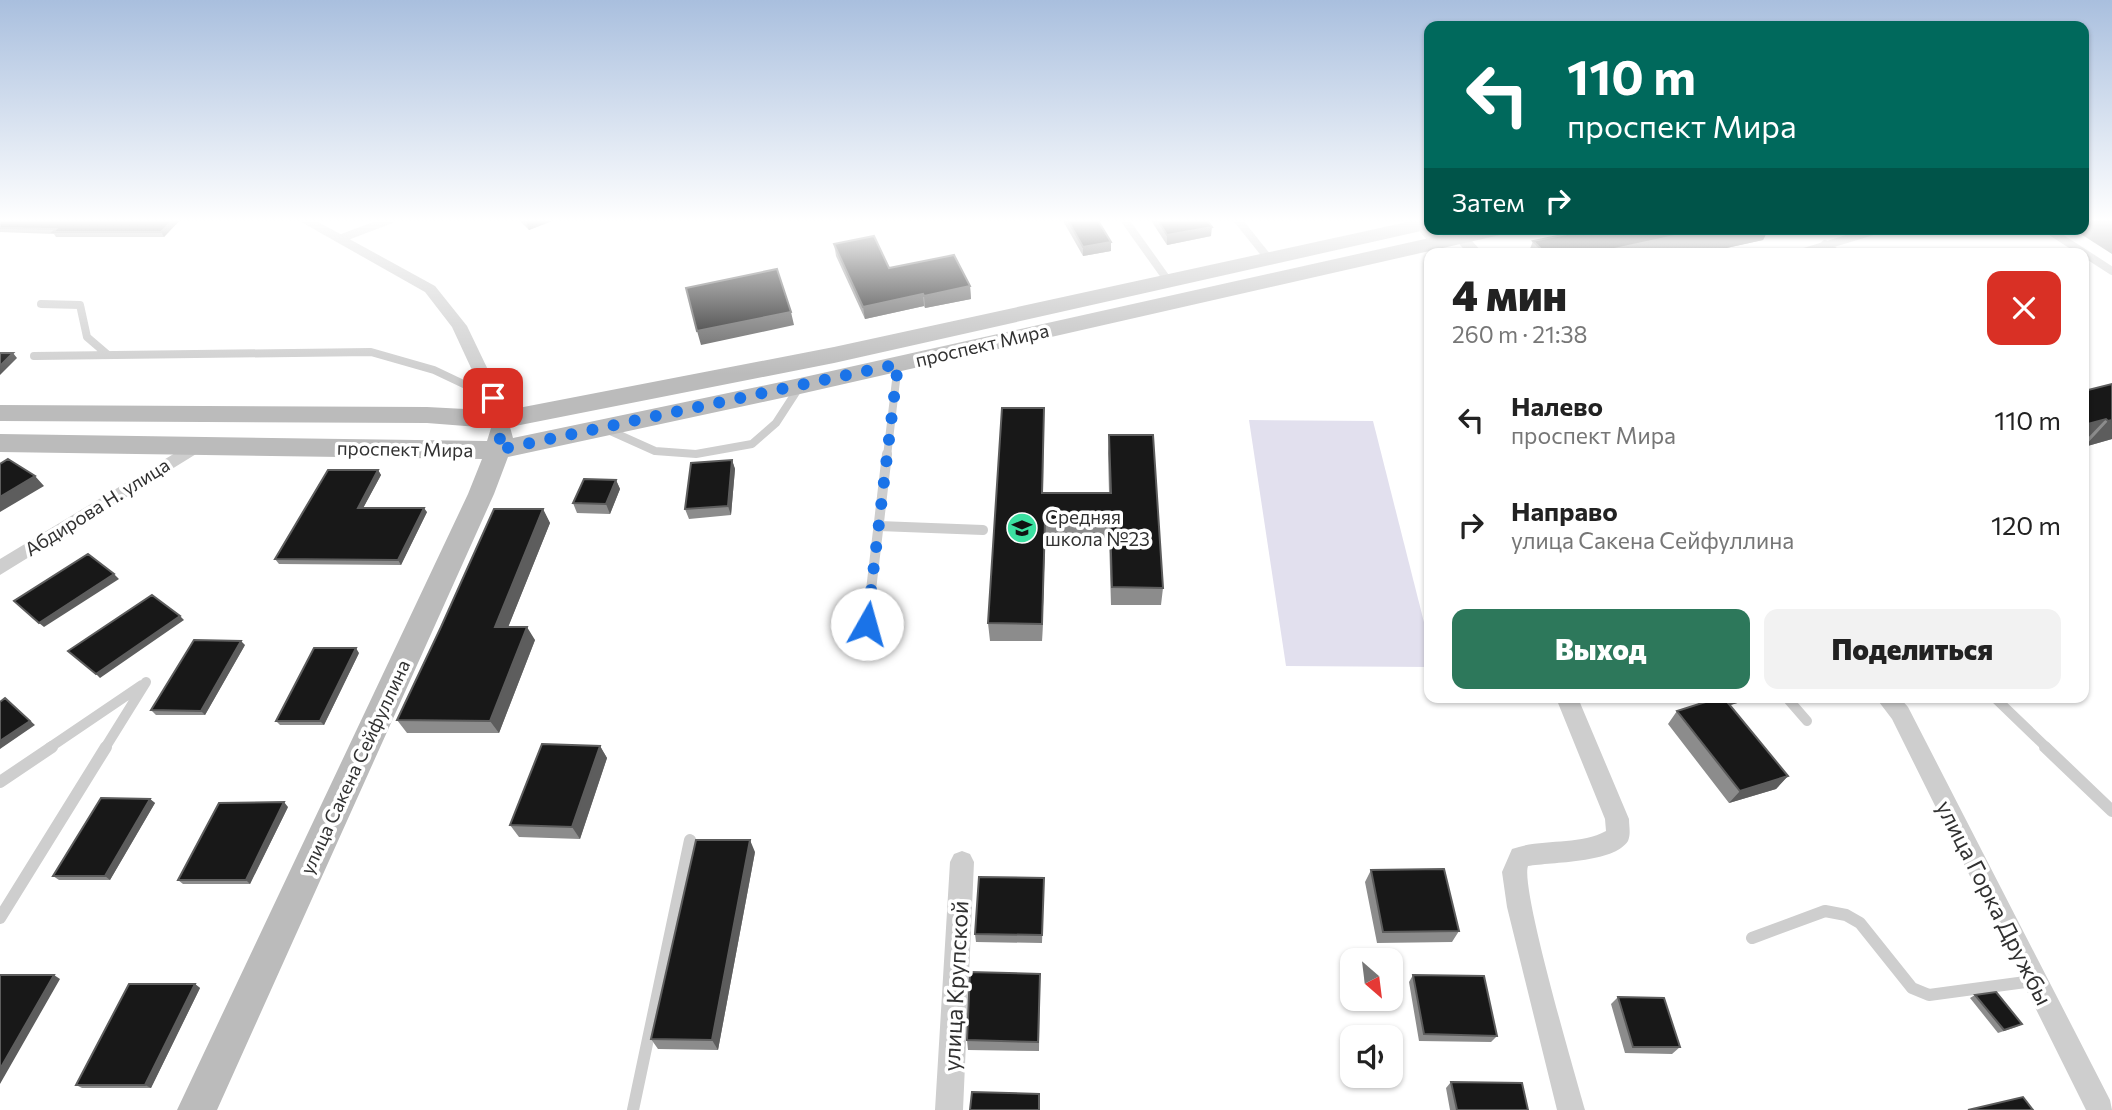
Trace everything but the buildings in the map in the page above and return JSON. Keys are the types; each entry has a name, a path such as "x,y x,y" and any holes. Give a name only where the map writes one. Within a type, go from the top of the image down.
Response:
{"main road":[{"name":"проспект Мира","path":"0,443 195,446 498,423 834,355 1218,271"},
{"name":"проспект Мира","path":"0,413 427,415 498,423 602,427 898,364 1286,271"},
{"name":"улица Сакена Сейфуллина","path":"197,1110 481,495 498,423"}],"street":[{"path":"399,271 430,289 459,326 498,423"},
{"name":"Абдирова Н. улица","path":"0,568 195,446"},
{"path":"1569,703 1617,819 1618,836 1602,847 1534,853 1520,857 1514,872 1519,907 1571,1110"},
{"name":"улица Горка Дружбы","path":"1891,703 1900,713 2100,1110"},
{"name":"улица Крупской","path":"949,1110 962,862"}],"lane":[{"path":"1161,271 1169,282"},
{"path":"41,304 80,306 87,337 108,355"},
{"path":"34,356 371,352 411,359 453,375 498,423"},
{"path":"867,624 898,364"},
{"path":"602,427 655,451 696,454 752,444 776,423 800,386"},
{"path":"878,526 984,530"},
{"path":"0,782 146,682 0,918"},
{"path":"1791,703 1807,721"},
{"path":"2000,703 2112,811"},
{"path":"633,1110 690,840"},
{"path":"1752,938 1825,911 1846,915 1860,923 1912,988 1929,995 2033,981"}],"shaded area":[{"path":"1249,420 1373,421 1424,622 1424,667 1286,666"}],"place":[{"name":"Средняя школа №23","path":"1022,528"}],"route":[{"path":"493,398 503,420 498,450 898,364 867,624"}]}
